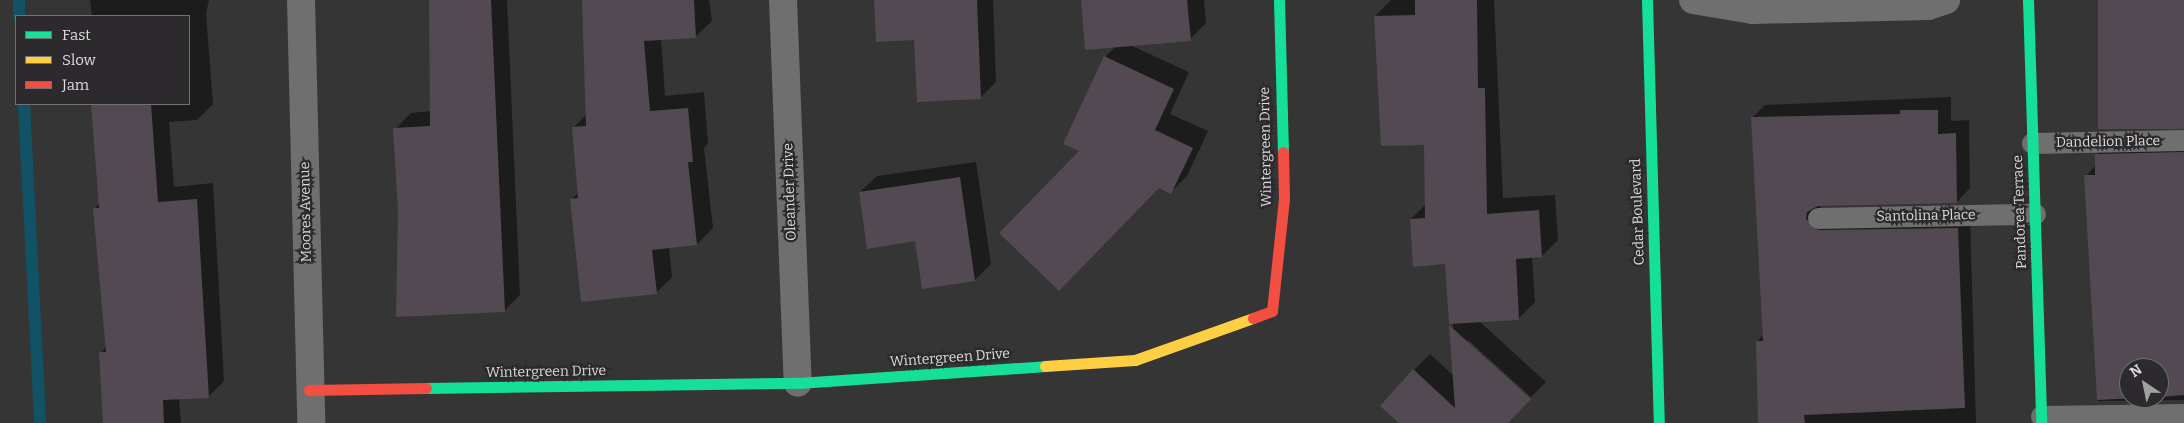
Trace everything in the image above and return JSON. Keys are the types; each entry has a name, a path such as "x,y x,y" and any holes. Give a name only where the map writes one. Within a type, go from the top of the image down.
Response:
{"street":[{"name":"Moores Avenue","path":"301,0 310,423"},
{"name":"Oleander Drive","path":"783,0 798,383"},
{"name":"Wintergreen Drive","path":"310,390 798,383 1135,360 1272,311 1284,198 1279,0"},
{"name":"Cedar Boulevard","path":"1647,0 1659,423"},
{"path":"1693,0 1752,10 1928,6 1946,0"},
{"name":"Pandorea Terrace","path":"2028,0 2041,420"}],"lane":[{"name":"Dandelion Place","path":"2032,143 2184,140"},
{"name":"Santolina Place","path":"1818,218 2035,214"},
{"path":"2041,420 2184,414"}],"building":[{"path":"429,0 491,0 505,312 396,317 398,211 393,128 430,126"},
{"path":"582,0 694,0 696,38 644,41 650,111 688,108 693,162 688,162 697,245 652,250 657,294 581,302 570,199 578,198 572,127 586,126"},
{"path":"874,0 977,0 981,99 917,102 914,40 876,42"},
{"path":"1081,0 1187,0 1191,41 1085,50"},
{"path":"1415,0 1477,0 1478,88 1485,88 1487,214 1539,210 1542,257 1516,259 1519,320 1449,324 1445,264 1413,267 1410,219 1425,218 1424,145 1381,146 1374,16 1415,15"},
{"path":"2098,0 2184,0 2184,129 2098,129"},
{"path":"1104,56 1174,89 1155,130 1193,148 1171,194 1159,188 1059,291 999,233 1079,151 1063,144"},
{"path":"91,105 151,105 158,202 197,199 209,398 163,400 164,423 103,423 99,352 106,352 93,208 99,208"},
{"path":"1900,110 1938,110 1938,134 1956,133 1957,203 1818,206 1807,212 1806,219 1818,230 1958,228 1965,408 1804,415 1805,423 1758,423 1756,341 1763,341 1751,117 1900,114"},
{"path":"2184,152 2184,395 2169,396 2169,358 2119,358 2119,399 2097,400 2084,175 2095,175 2095,154"},
{"path":"960,177 975,281 922,289 915,241 867,249 859,192"},
{"path":"1449,325 1531,399 1508,423 1399,423 1380,406 1413,369 1455,408"}],"waterway":[{"path":"19,0 19,15"},
{"path":"24,105 40,423"}],"traffic: fast":[{"path":"1279,0 1283,152"},
{"path":"1647,0 1659,423"},
{"path":"2028,0 2041,423"},
{"path":"426,388 798,383 1045,366"}],"traffic: slow":[{"path":"1045,366 1135,360 1253,318"}],"traffic: jam":[{"path":"1253,318 1272,311 1284,198 1283,152"},
{"path":"309,390 426,388"}]}
